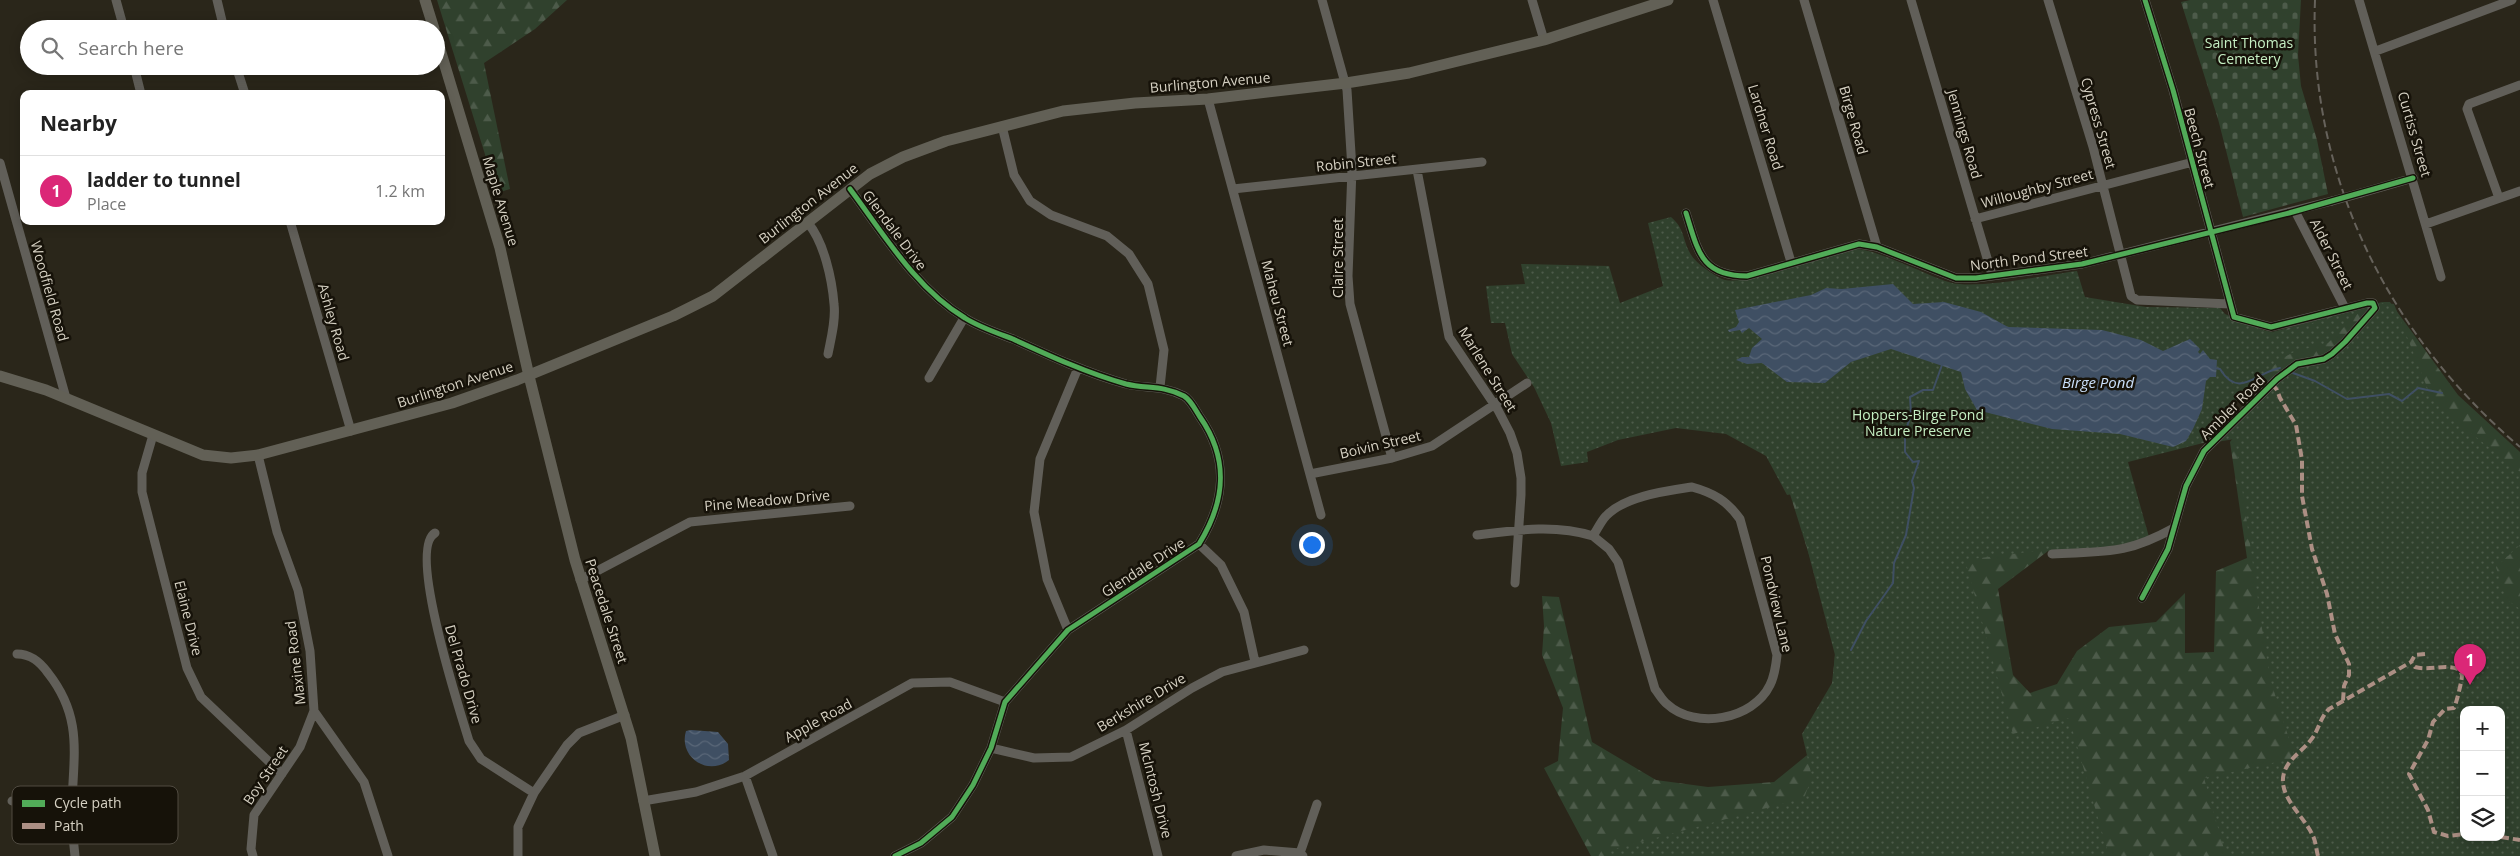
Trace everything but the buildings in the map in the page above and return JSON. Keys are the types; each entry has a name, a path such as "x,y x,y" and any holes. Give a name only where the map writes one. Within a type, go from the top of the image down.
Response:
{"main road":[{"path":"425,0 431,20"},
{"name":"Burlington Avenue","path":"0,376 66,398 203,454 216,457 258,455 452,403 529,376 637,333 712,296 870,174 903,157 946,141 1064,111 1135,102 1208,99 1346,84 1409,73 1544,40 1668,0"},
{"name":"Maple Avenue","path":"445,66 500,248 529,376"},
{"name":"Peacedale Street","path":"529,376 580,580 625,715 655,856"}],"street":[{"path":"116,0 122,20"},
{"path":"217,0 222,20"},
{"name":"Claire Street","path":"1322,0 1346,84 1351,132 1352,176 1348,276 1350,304 1392,458"},
{"path":"1532,0 1544,40"},
{"name":"Lardner Road","path":"1713,0 1791,262"},
{"name":"Birge Road","path":"1804,0 1877,247"},
{"name":"Jennings Road","path":"1911,0 1992,275"},
{"name":"Cypress Street","path":"2048,0 2103,185 2131,296 2137,300 2230,304"},
{"name":"Beech Street","path":"2145,0 2193,162 2230,304"},
{"name":"Curtiss Street","path":"2360,0 2441,276"},
{"path":"2376,51 2512,0"},
{"path":"136,75 140,90"},
{"path":"239,75 244,90"},
{"path":"2499,198 2467,108 2468,104 2520,84"},
{"name":"Maheu Street","path":"1208,99 1321,515"},
{"path":"1002,126 1014,175 1030,201 1051,215 1107,236 1129,254 1148,284 1164,350 1160,387"},
{"name":"Robin Street","path":"1233,189 1482,162"},
{"name":"Willoughby Street","path":"1975,219 2193,162"},
{"name":"Woodfield Road","path":"0,163 66,398"},
{"name":"Marlene Street","path":"1417,170 1449,337 1495,404 1510,433 1520,467 1519,529 1515,584"},
{"name":"North Pond Street","path":"1686,213 1703,260 1716,271 1732,276 1747,276 1859,244 1877,247 1956,278 2082,264 2211,233 2413,178"},
{"name":"Glendale Drive","path":"850,189 918,280 964,318 1078,368 1128,384 1160,387 1186,397 1208,429 1222,480 1220,501 1211,524 1199,544 1068,630 1005,702 990,748 973,785 952,817 921,843 895,856"},
{"path":"2426,224 2520,191"},
{"name":"Alder Street","path":"2295,211 2345,308"},
{"path":"808,223 818,238 835,304 828,354"},
{"name":"Ashley Road","path":"291,225 351,431"},
{"name":"Ambler Road","path":"2142,598 2168,549 2186,486 2204,451 2277,379 2298,364 2324,359 2345,342 2373,312 2374,304 2369,302 2345,308"},
{"path":"2230,304 2234,318 2271,327 2345,308"},
{"path":"929,378 964,318"},
{"path":"1068,630 1047,579 1034,512 1040,458 1078,368"},
{"name":"Boivin Street","path":"1310,474 1392,458 1432,446 1527,383"},
{"name":"Elaine Drive","path":"153,435 142,473 142,492 187,668 201,697 282,774"},
{"name":"Maxine Road","path":"258,455 277,532 298,590 310,651 314,711 364,782 388,856"},
{"name":"Pondview Lane","path":"1477,535 1519,529 1570,530 1593,536 1609,549 1618,562 1655,689 1667,704 1682,714 1710,719 1750,707 1762,696 1773,678 1777,655 1746,536 1740,519 1730,505 1705,491 1692,487 1677,490 1619,506 1606,516 1593,536"},
{"name":"Pine Meadow Drive","path":"580,580 690,522 850,506"},
{"path":"2052,554 2119,551 2147,543 2174,528"},
{"name":"Del Prado Drive","path":"435,533 430,536 427,546 431,605 469,741 481,759 534,793"},
{"path":"1199,544 1221,565 1244,612 1255,662"},
{"name":"Berkshire Drive","path":"990,748 1034,758 1071,757 1126,730 1199,684 1222,672 1304,650"},
{"path":"17,654 28,654 44,667 57,685 69,710 76,748 73,786"},
{"name":"Apple Road","path":"643,801 696,792 745,776 912,683 950,682 1005,702"},
{"name":"Boy Street","path":"253,856 251,849 254,815 300,747 314,711"},
{"path":"518,856 518,827 534,793 567,745 578,732 625,715"},
{"name":"McIntosh Drive","path":"1126,730 1158,856"},
{"path":"745,776 773,856"},
{"path":"1236,856 1264,850 1301,855 1317,804"}],"green space":[{"path":"437,0 567,0 535,29 484,63 510,189 497,193 445,26 445,20 443,20"},
{"name":"Saint Thomas Cemetery","path":"2190,0 2301,0 2298,55 2301,86 2317,140 2328,194 2243,217 2218,119 2181,2"},
{"name":"Hoppers-Birge Pond Nature Preserve","path":"1671,217 1679,226 1687,248 1696,261 1722,279 1748,279 1839,252 1860,249 1886,257 1952,283 1996,283 2077,271 2085,297 2146,307 2220,308 2225,314 2272,334 2320,321 2366,305 2328,343 2294,352 2281,359 2240,396 2207,442 2128,462 2149,537 2100,551 2051,549 1965,560 2013,734 2069,718 2109,856 1609,856 1607,851 1804,798 1812,777 1802,734 1832,683 1835,655 1793,494 1787,495 1766,456 1726,434 1676,428 1618,440 1587,452 1588,462 1561,466 1551,423 1534,387 1512,354 1505,323 1491,323 1486,286 1525,284 1521,264 1609,266 1620,303 1663,286 1648,223"},
{"path":"2382,302 2390,302 2458,395 2520,452 2520,856 1591,856 1544,768 1558,761 1563,708 1542,655 1544,626 1542,596 1559,597 1592,742 1656,780 1708,787 1774,782 1828,738 1836,641 1769,427 2144,544 2048,551 1998,589 2013,675 2030,693 2057,684 2077,651 2109,627 2156,622 2185,593 2185,653 2214,652 2216,571 2247,558 2230,442 2263,402 2255,386 2245,326 2272,332"},
{"path":"2379,303 2394,304 2429,392 2457,422 2520,472 2520,545 2496,567 2506,599 2520,609 2520,856 2226,856 2204,778 2295,758 2271,682 2235,439 2216,442 2261,387 2285,366 2322,355 2336,347 2374,305"}],"water":[{"name":"Birge Pond","path":"1893,284 1913,304 1944,302 1981,312 2008,327 2102,330 2141,340 2163,351 2190,339 2200,349 2198,352 2200,354 2203,350 2210,359 2217,360 2216,377 2210,377 2206,381 2202,409 2186,441 2173,447 2120,434 2052,429 1977,410 1965,389 1961,372 1891,349 1851,362 1825,383 1787,382 1762,363 1747,364 1736,360 1742,357 1749,357 1752,348 1762,339 1749,328 1742,333 1740,330 1729,332 1728,330 1736,327 1739,322 1735,310 1811,295 1826,288 1842,289"},
{"path":"686,731 718,732 728,744 729,760 721,765 712,766 697,762 686,749"}],"waterway":[{"path":"1851,650 1866,621 1893,583 1894,563 1906,535 1914,488 1912,481 1919,461 1913,462 1905,452 1905,433 1911,414 1910,397 1923,390 1933,390 1942,365"},
{"path":"2215,368 2220,369 2227,378 2241,383 2248,382 2271,370 2280,368"},
{"path":"2293,373 2315,381 2347,399 2389,394 2402,401 2418,388 2442,393"}],"railway":[{"path":"2315,0 2316,65 2326,128 2342,189 2365,247 2395,302 2431,355 2473,403 2520,447"}],"marked path":[{"path":"2272,384 2296,425 2302,460 2302,496 2312,549 2327,594 2335,634 2349,664 2349,675 2344,686 2343,701"},
{"path":"2425,654 2415,655 2411,662 2415,667 2458,669 2462,678 2454,708 2445,709 2433,722 2428,740 2409,774 2428,810 2434,832 2448,836 2460,834"},
{"path":"2318,856 2312,834 2290,802 2283,785 2283,776 2287,766 2313,737 2329,709 2411,662"},
{"path":"2505,838 2520,840"}],"cycle path":[{"path":"2142,598 2168,549 2186,486 2204,451 2277,379 2297,364 2324,359 2332,354 2375,308 2373,303 2367,303 2271,327 2234,317 2173,90 2145,0"},
{"path":"1686,213 1698,250 1704,259 1720,272 1732,275 1747,276 1859,244 1877,247 1956,278 1976,278 2082,264 2289,213 2413,178"},
{"path":"850,189 901,259 931,292 947,306 988,330 1111,380 1133,386 1169,390 1184,396 1189,400 1210,433 1220,465 1219,497 1208,528 1199,544 1068,630 1005,702 991,748 973,785 952,817 921,843 895,856"}],"place":[{"name":"ladder to tunnel","path":"2470,685"}]}
